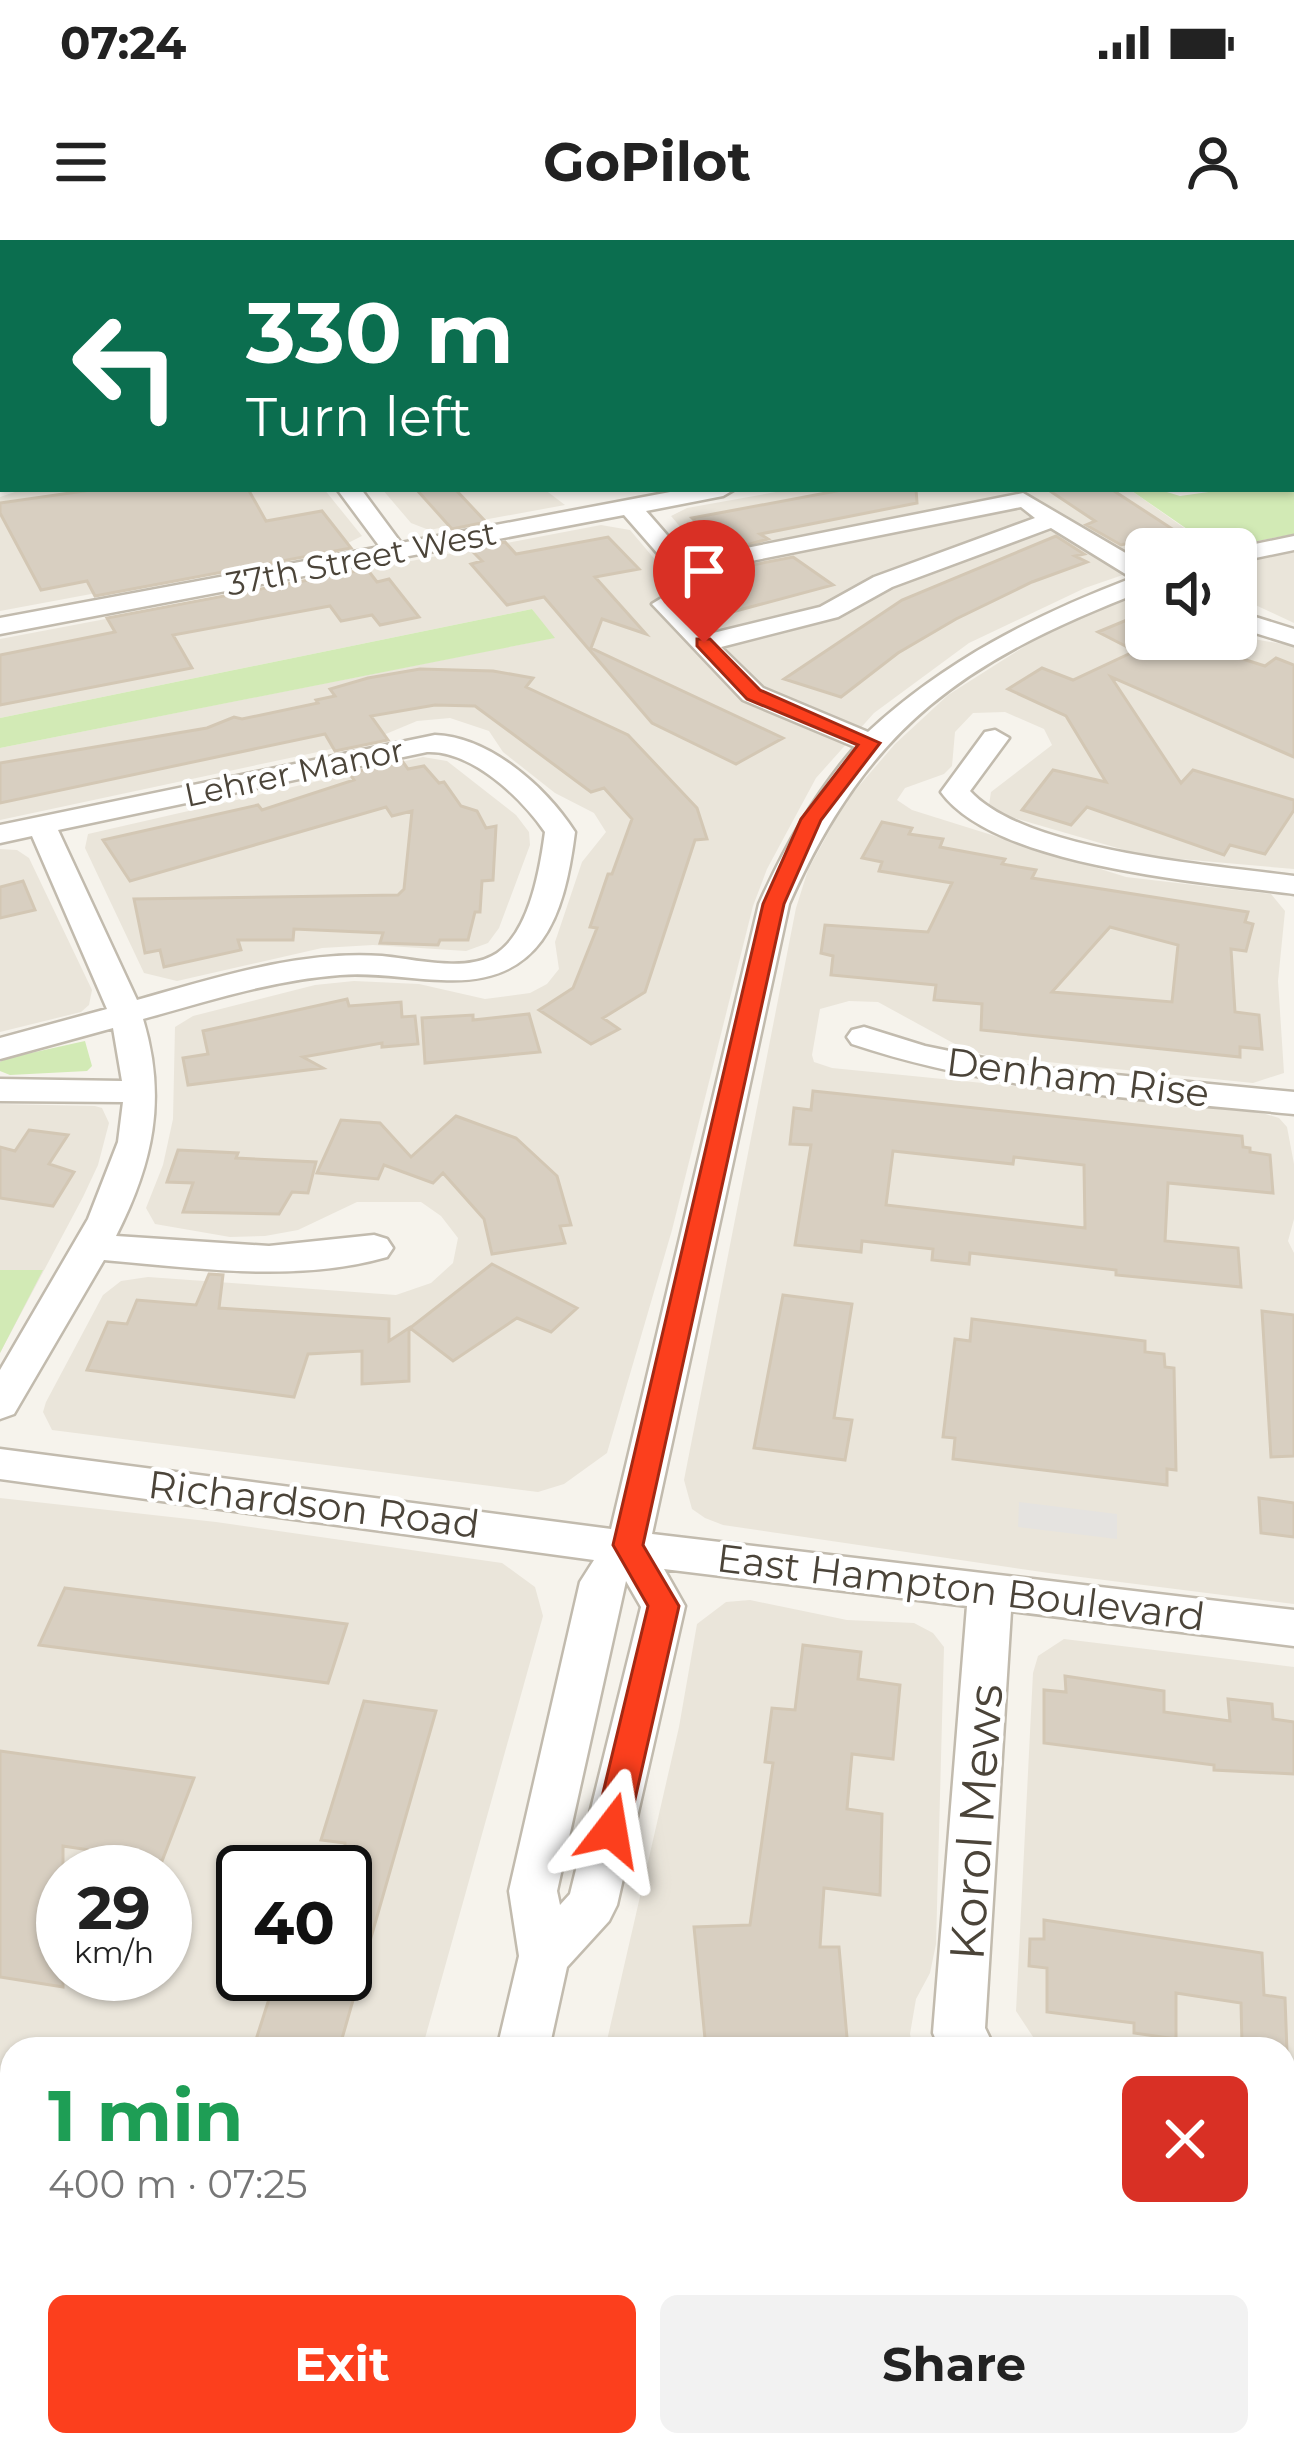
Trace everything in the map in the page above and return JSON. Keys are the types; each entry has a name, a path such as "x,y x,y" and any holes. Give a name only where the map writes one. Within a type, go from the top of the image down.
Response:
{"street":[{"path":"351,492 395,551"},
{"name":"37th Street West","path":"0,626 706,492"},
{"path":"736,557 1015,494 1125,565"},
{"path":"629,506 689,574"},
{"path":"704,643 829,612 883,582 1052,520"},
{"path":"1257,551 1294,543"},
{"path":"526,2037 544,1956 532,1891 602,1582 628,1545 774,904 811,819 870,743 933,688 1001,643 1125,587"},
{"path":"665,604 753,694 870,743"},
{"path":"1257,626 1294,637"},
{"path":"995,738 956,792 959,801 980,818 1104,857 1294,885"},
{"name":"Lehrer Manor","path":"42,827 394,749 441,743 474,755 547,812 560,832 556,861 525,944 503,963 466,970 341,965 125,1014"},
{"path":"0,834 42,827 125,1014 140,1092 137,1135 93,1246 0,1404"},
{"path":"0,1049 125,1014"},
{"name":"Denham Rise","path":"864,1036 919,1056 994,1071 1294,1103"},
{"path":"0,1090 140,1092"},
{"path":"93,1246 261,1261 320,1258 374,1248"},
{"name":"Richardson Road","path":"0,1464 628,1545"},
{"path":"544,1956 592,1905 663,1606 628,1545"},
{"name":"East Hampton Boulevard","path":"628,1545 1294,1628"},
{"name":"Korol Mews","path":"962,2037 989,1592"}],"shaded area":[{"path":"15,492 326,492 362,536 338,548 0,611 0,497"},
{"path":"385,492 548,492 565,505 429,530 411,523"},
{"path":"776,492 1133,492 1184,528 1125,528 1125,574 969,643 874,713 816,778 767,869 753,906 672,1230 607,1453 564,1484 538,1492 52,1430 43,1412 46,1402 103,1295 121,1281 148,1277 396,1295 431,1283 453,1263 458,1238 441,1216 421,1202 357,1202 298,1230 265,1236 230,1237 155,1224 146,1208 163,1165 173,1119 175,1027 193,1016 315,985 354,981 419,984 485,999 530,993 547,984 559,969 555,942 582,862 606,832 594,813 555,793 503,752 489,731 450,718 417,721 369,741 0,820 0,748 553,638 532,609 0,718 0,639 601,525 630,530 674,582 721,575 671,516 687,508"},
{"path":"1294,552 1294,623 1257,606 1257,559"},
{"path":"1125,600 1125,660 1257,660 1257,640 1294,646 1294,869 1145,856 997,813 989,805 991,792 1052,745 1044,729 1005,712 973,713 955,732 952,766 944,774 905,788 897,800 912,810 1126,877 1271,894 1285,911 1278,981 1284,1073 1253,1083 990,1056 964,1049 878,1002 849,1001 820,1009 812,1055 814,1062 832,1068 1252,1110 1279,1118 1287,1127 1294,1164 1294,1219 1288,1241 1294,1253 1294,1604 723,1525 692,1509 684,1480 796,908 808,870 845,802 895,744 948,695 1044,634"},
{"path":"423,757 447,761 516,815 529,832 530,845 499,928 488,943 466,951 373,945 322,948 177,981 144,973 85,848 88,834"},
{"path":"0,849 17,850 29,858 92,990 89,1005 81,1012 0,1032"},
{"path":"0,1104 95,1106 102,1108 109,1123 83,1197 0,1353"},
{"path":"0,1498 216,1522 502,1563 535,1587 543,1616 425,2037 0,2037"},
{"path":"1019,1502 1117,1514 1117,1539 1018,1527"},
{"path":"750,1600 847,1620 914,1623 933,1633 944,1647 936,1944 930,1973 916,1999 911,2037 608,2037 679,1727 697,1624 726,1602"},
{"path":"1064,1639 1294,1667 1294,2037 1033,2037 1016,2011 1033,1673 1038,1656"}],"green space":[{"path":"1133,492 1180,496 1294,492 1294,534 1257,541 1257,528 1186,528"},
{"path":"532,609 555,638 0,748 0,718"},
{"path":"85,1041 92,1066 87,1071 10,1075 0,1071 0,1062 8,1058"},
{"path":"0,1270 43,1270 0,1353"}],"building":[{"path":"77,492 250,492 266,521 322,511 351,548 95,596 87,581 41,590 0,513 0,503"},
{"path":"419,492 458,492 486,522 452,529"},
{"path":"831,492 916,492 917,503 760,534 768,539 725,551 692,518"},
{"path":"1052,492 1116,492 1171,528 1125,528 1125,544 1121,545 1086,525 1095,521"},
{"path":"1056,536 1084,554 1075,556 1087,562 1032,582 956,619 898,653 841,697 784,679 902,600"},
{"path":"608,537 639,569 595,577 646,634 602,619 591,648 783,738 736,764 652,723 544,597 507,605 471,564 482,561 470,549 505,542 516,554"},
{"path":"793,557 833,585 728,613 697,589 750,575 742,567"},
{"path":"367,569 377,582 389,579 419,617 380,625 372,615 341,621 330,606 173,635 192,668 0,705 0,655 115,632 107,618"},
{"path":"1125,621 1125,646 1098,632"},
{"path":"1125,656 1125,660 1246,660 1265,666 1276,658 1294,665 1294,757 1111,677 1181,783 1193,770 1294,800 1294,810 1265,854 1230,845 1224,855 1087,807 1071,825 1022,810 1053,770 1106,782 1066,716 1008,689 1042,668 1073,680"},
{"path":"420,669 493,671 533,678 526,687 628,735 697,808 707,839 695,840 645,992 603,1018 619,1029 591,1044 539,1010 573,988 597,928 590,927 608,874 612,874 632,819 604,788 591,792 475,706 435,705 371,716 388,740 335,751 325,734 0,803 0,763 207,728 234,717 318,703 316,700 335,696 330,689"},
{"path":"403,762 408,769 424,766 439,783 444,782 461,806 477,811 486,828 496,826 493,880 482,881 480,912 475,912 468,940 440,940 438,945 380,943 383,933 294,929 293,940 238,940 241,950 164,967 160,950 145,953 134,899 398,895 404,889 412,811 392,816 386,807 130,881 103,840 258,805 262,810 354,780 349,773"},
{"path":"882,822 912,828 909,834 943,839 940,847 1036,870 1032,878 1248,912 1245,922 1253,924 1246,951 1231,949 1235,1012 1259,1015 1262,1049 1240,1047 1240,1057 981,1030 982,1004 934,1000 936,985 831,975 833,956 821,953 825,925 928,932 952,883 879,871 882,862 862,858","holes":["1110,927 1178,945 1172,1002 1052,992"]},
{"path":"23,881 35,910 0,918 0,887"},
{"path":"347,999 349,1006 401,1002 402,1017 415,1016 418,1044 382,1047 382,1043 303,1057 323,1068 188,1085 183,1058 208,1054 203,1031"},
{"path":"529,1014 540,1052 425,1063 422,1018 473,1015 473,1020"},
{"path":"813,1091 1242,1136 1243,1147 1250,1152 1270,1155 1273,1193 1168,1183 1165,1241 1238,1248 1241,1287 1116,1275 1116,1270 970,1253 969,1264 932,1260 933,1249 862,1241 861,1252 795,1245 811,1145 790,1144 794,1108 811,1110","holes":["893,1151 1013,1164 1014,1157 1084,1165 1085,1228 886,1205"]},
{"path":"456,1116 516,1138 557,1176 571,1225 560,1226 565,1243 492,1254 484,1219 443,1173 433,1183 384,1165 378,1179 317,1173 341,1120 380,1123 411,1157"},
{"path":"29,1130 68,1135 49,1164 74,1172 53,1206 0,1198 0,1147 15,1151"},
{"path":"178,1150 316,1162 308,1193 292,1192 279,1214 183,1212 193,1183 167,1182"},
{"path":"492,1264 577,1308 551,1332 517,1318 453,1361 410,1328"},
{"path":"209,1274 223,1275 219,1308 389,1319 389,1341 409,1328 409,1381 362,1384 362,1351 308,1354 294,1397 87,1370 108,1322 127,1324 137,1300 196,1305"},
{"path":"783,1295 852,1304 834,1418 852,1420 845,1460 754,1448"},
{"path":"1262,1311 1294,1315 1294,1456 1271,1457"},
{"path":"972,1319 1145,1341 1145,1352 1164,1354 1165,1367 1174,1368 1176,1470 1167,1469 1167,1485 953,1459 955,1438 943,1437 955,1339 970,1341"},
{"path":"1259,1498 1294,1503 1294,1537 1261,1533"},
{"path":"65,1588 347,1624 328,1683 39,1645"},
{"path":"803,1645 861,1652 858,1679 900,1685 893,1759 852,1754 847,1809 882,1814 880,1895 824,1888 820,1947 839,1947 847,2037 705,2037 694,1927 750,1925 773,1763 765,1762 772,1708 795,1710"},
{"path":"1065,1676 1164,1691 1164,1712 1230,1721 1228,1699 1272,1704 1273,1719 1294,1722 1294,1774 1214,1770 1214,1765 1044,1743 1044,1690 1066,1692"},
{"path":"364,1701 436,1711 372,1934 372,1845 321,1840"},
{"path":"0,1751 194,1778 168,1845 36,1845 36,1983 0,1977"},
{"path":"1044,1920 1262,1953 1264,1995 1285,1998 1286,2037 1242,2037 1241,2003 1176,1993 1176,2037 1134,2033 1134,2023 1047,2012 1047,1968 1029,1966 1030,1939 1044,1939"},
{"path":"268,2001 353,2001 342,2037 257,2037"}],"route":[{"path":"611,1830 663,1606 628,1545 774,904 811,819 870,743 753,694 704,643"}]}
